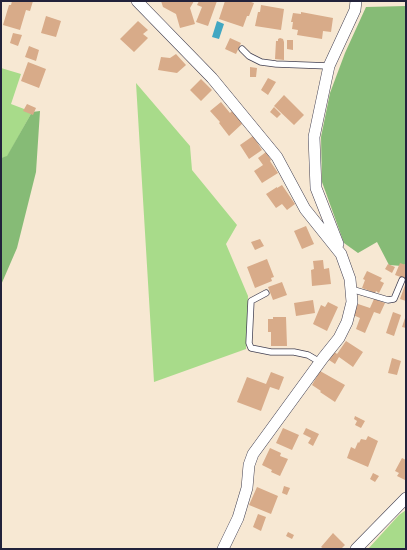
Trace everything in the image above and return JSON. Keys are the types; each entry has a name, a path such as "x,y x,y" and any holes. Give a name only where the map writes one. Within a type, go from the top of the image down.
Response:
{"street":[{"path":"137,1 212,78 277,157 305,209 341,254"},
{"path":"223,549 238,518 247,488 249,465 253,454 339,338 347,322 352,302 350,279 316,188 314,137 329,66 354,10 356,1"},
{"path":"356,549 406,498"}],"lane":[{"path":"242,49 249,56 261,62 329,66"},
{"path":"351,289 388,300 394,300 402,280"},
{"path":"266,293 250,301 250,348 271,352 294,352 308,355 320,362"}],"green space":[{"path":"406,6 406,264 402,266 389,265 377,242 358,253 344,243 322,182 321,137 330,93 345,53 366,7"},
{"path":"1,68 21,74 11,104 32,112 7,157 1,158"},
{"path":"136,83 190,146 192,170 237,225 226,244 248,296 246,349 154,382"},
{"path":"40,111 36,172 17,248 1,285 1,158 7,156 32,112"},
{"path":"406,510 406,549 368,549 399,515"}],"water":[{"path":"217,21 224,24 219,39 212,37"}],"building":[{"path":"12,1 33,1 30,11 26,10 20,30 3,25 9,5 11,5"},
{"path":"161,1 194,1 190,8 195,24 180,28 176,14 163,7"},
{"path":"199,1 217,1 208,26 196,22 202,7 197,5"},
{"path":"225,1 248,1 254,3 243,27 219,19"},
{"path":"261,5 284,9 281,30 255,26"},
{"path":"301,12 333,18 331,32 323,31 322,39 297,35 298,30 292,29 293,22 291,22 293,13 301,14"},
{"path":"46,16 61,21 56,37 41,33"},
{"path":"138,21 148,30 143,34 148,38 134,52 120,39"},
{"path":"13,33 22,35 18,46 10,43"},
{"path":"230,38 241,43 236,54 225,49"},
{"path":"280,38 283,39 284,42 284,60 275,59 276,41"},
{"path":"287,40 293,40 293,50 287,49"},
{"path":"29,46 39,50 36,61 25,57"},
{"path":"176,54 186,65 177,73 158,70 161,57 170,58"},
{"path":"28,62 46,69 39,88 21,81"},
{"path":"250,67 257,68 256,77 250,77"},
{"path":"268,78 276,82 268,95 261,90"},
{"path":"201,79 212,90 201,101 190,90"},
{"path":"284,95 304,115 294,125 274,106"},
{"path":"221,102 230,113 232,111 243,123 229,136 219,123 220,122 210,111"},
{"path":"27,104 36,108 33,115 23,111"},
{"path":"274,107 281,114 277,118 270,112"},
{"path":"253,136 262,150 249,159 240,145"},
{"path":"266,152 278,173 262,183 254,171 263,165 258,158"},
{"path":"282,185 295,204 287,210 282,204 276,208 266,194"},
{"path":"306,226 314,244 302,249 294,231"},
{"path":"260,239 264,246 255,250 251,242"},
{"path":"267,259 274,277 271,278 272,281 255,288 247,267"},
{"path":"323,260 324,269 329,268 331,284 312,286 311,270 314,269 313,261"},
{"path":"400,263 406,265 406,279 395,275"},
{"path":"388,264 395,267 392,273 385,269"},
{"path":"367,271 382,278 380,281 384,283 379,293 362,288 365,280 363,279"},
{"path":"282,282 287,295 273,300 268,287"},
{"path":"406,282 406,301 400,299"},
{"path":"374,299 385,303 380,314 374,312 365,333 356,329 360,318 353,315 358,304 370,308"},
{"path":"313,300 315,313 296,316 294,303"},
{"path":"328,302 338,307 327,331 313,324 321,305 325,307"},
{"path":"393,312 401,315 394,336 386,333"},
{"path":"406,315 406,328 402,327"},
{"path":"273,317 286,317 287,346 271,346 271,332 268,332 268,319 273,319"},
{"path":"346,341 363,352 353,367 339,357 335,364 326,358 332,350 337,354"},
{"path":"392,358 401,361 397,375 388,373"},
{"path":"320,371 345,385 335,402 312,385"},
{"path":"271,372 284,377 279,390 270,387 261,411 237,402 247,377 266,384"},
{"path":"355,416 365,421 361,428 355,425 357,421 354,419"},
{"path":"283,428 299,435 292,450 276,443"},
{"path":"306,428 319,434 313,446 308,443 311,438 303,434"},
{"path":"368,436 378,441 368,467 347,458 351,447 355,449 361,439 366,440"},
{"path":"270,448 281,453 280,456 288,459 280,476 271,472 272,470 262,465"},
{"path":"402,458 406,460 405,480 397,476 399,473 395,471"},
{"path":"373,473 379,476 375,482 370,479"},
{"path":"284,486 290,488 287,495 282,493"},
{"path":"257,487 278,496 271,514 249,505"},
{"path":"258,514 266,517 261,531 253,527"},
{"path":"288,532 294,535 292,539 286,536"},
{"path":"333,533 345,545 341,549 324,549 321,547"}]}
